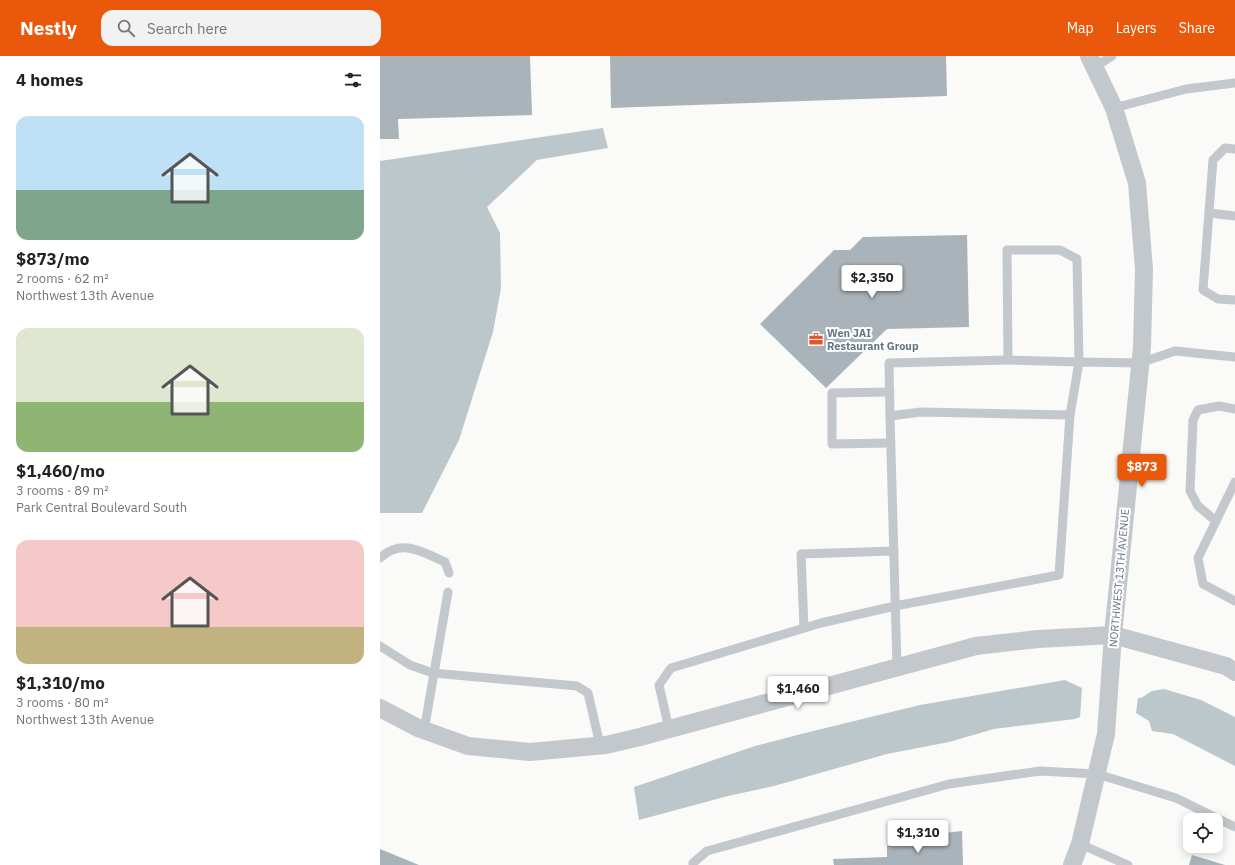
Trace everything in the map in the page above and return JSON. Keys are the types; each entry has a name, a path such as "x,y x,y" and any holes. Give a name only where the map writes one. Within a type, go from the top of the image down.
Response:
{"street":[{"name":"NORTHWEST 13TH AVENUE","path":"1072,865 1080,844 1106,734 1113,634 1140,363 1144,268 1137,183 1114,108 1092,61"},
{"path":"380,708 424,731 468,746 530,752 600,745 669,729 976,646 1038,639 1113,634 1226,666 1235,672"}],"lane":[{"path":"1092,61 1112,56"},
{"path":"1114,108 1186,89 1235,83"},
{"path":"1235,149 1225,148 1213,160 1203,290 1218,299 1235,300"},
{"path":"1209,214 1235,216"},
{"path":"669,729 659,685 671,668 804,628 895,606 1059,575 1070,415 1079,362 1077,259 1060,250 1006,250 1008,360"},
{"path":"897,667 889,363 1008,360 1140,363 1175,351 1235,357"},
{"path":"890,392 832,393 832,444 890,443"},
{"path":"1216,521 1198,506 1190,491 1193,420 1198,410 1219,406 1235,409"},
{"path":"890,416 921,412 1070,415"},
{"path":"1235,482 1198,558 1203,584 1235,600"},
{"path":"380,558 384,554 400,547 416,549 445,562 449,573"},
{"path":"804,628 801,554 894,551"},
{"path":"424,731 448,592"},
{"path":"380,646 410,665 433,673 577,686 588,693 600,745"},
{"path":"693,865 693,863 707,852 949,784 1040,771 1097,774 1176,798 1235,827"},
{"path":"1080,844 1128,865"}],"shaded area":[{"path":"603,128 608,148 537,160 487,207 500,233 501,288 493,332 459,440 422,513 380,513 380,161"},
{"path":"1065,680 1082,688 1080,717 1075,719 994,729 949,742 887,754 774,786 728,796 639,820 634,787 755,746 920,705"},
{"path":"1164,689 1201,700 1235,717 1235,766 1173,734 1152,731 1149,721 1136,713 1138,698 1141,698 1152,691"}],"building":[{"path":"380,56 530,56 532,115 398,119 399,139 380,139"},
{"path":"610,56 946,56 947,96 611,108"},
{"path":"967,235 969,327 887,329 826,388 760,324 834,250 850,250 863,237"},
{"path":"962,831 963,865 834,865 833,859 887,857 887,846 935,846 935,834"},
{"path":"380,849 419,865 380,865"},
{"path":"1192,855 1225,865 1189,865"}],"place":[{"name":"Wen JAI Restaurant Group","path":"816,339"}]}
